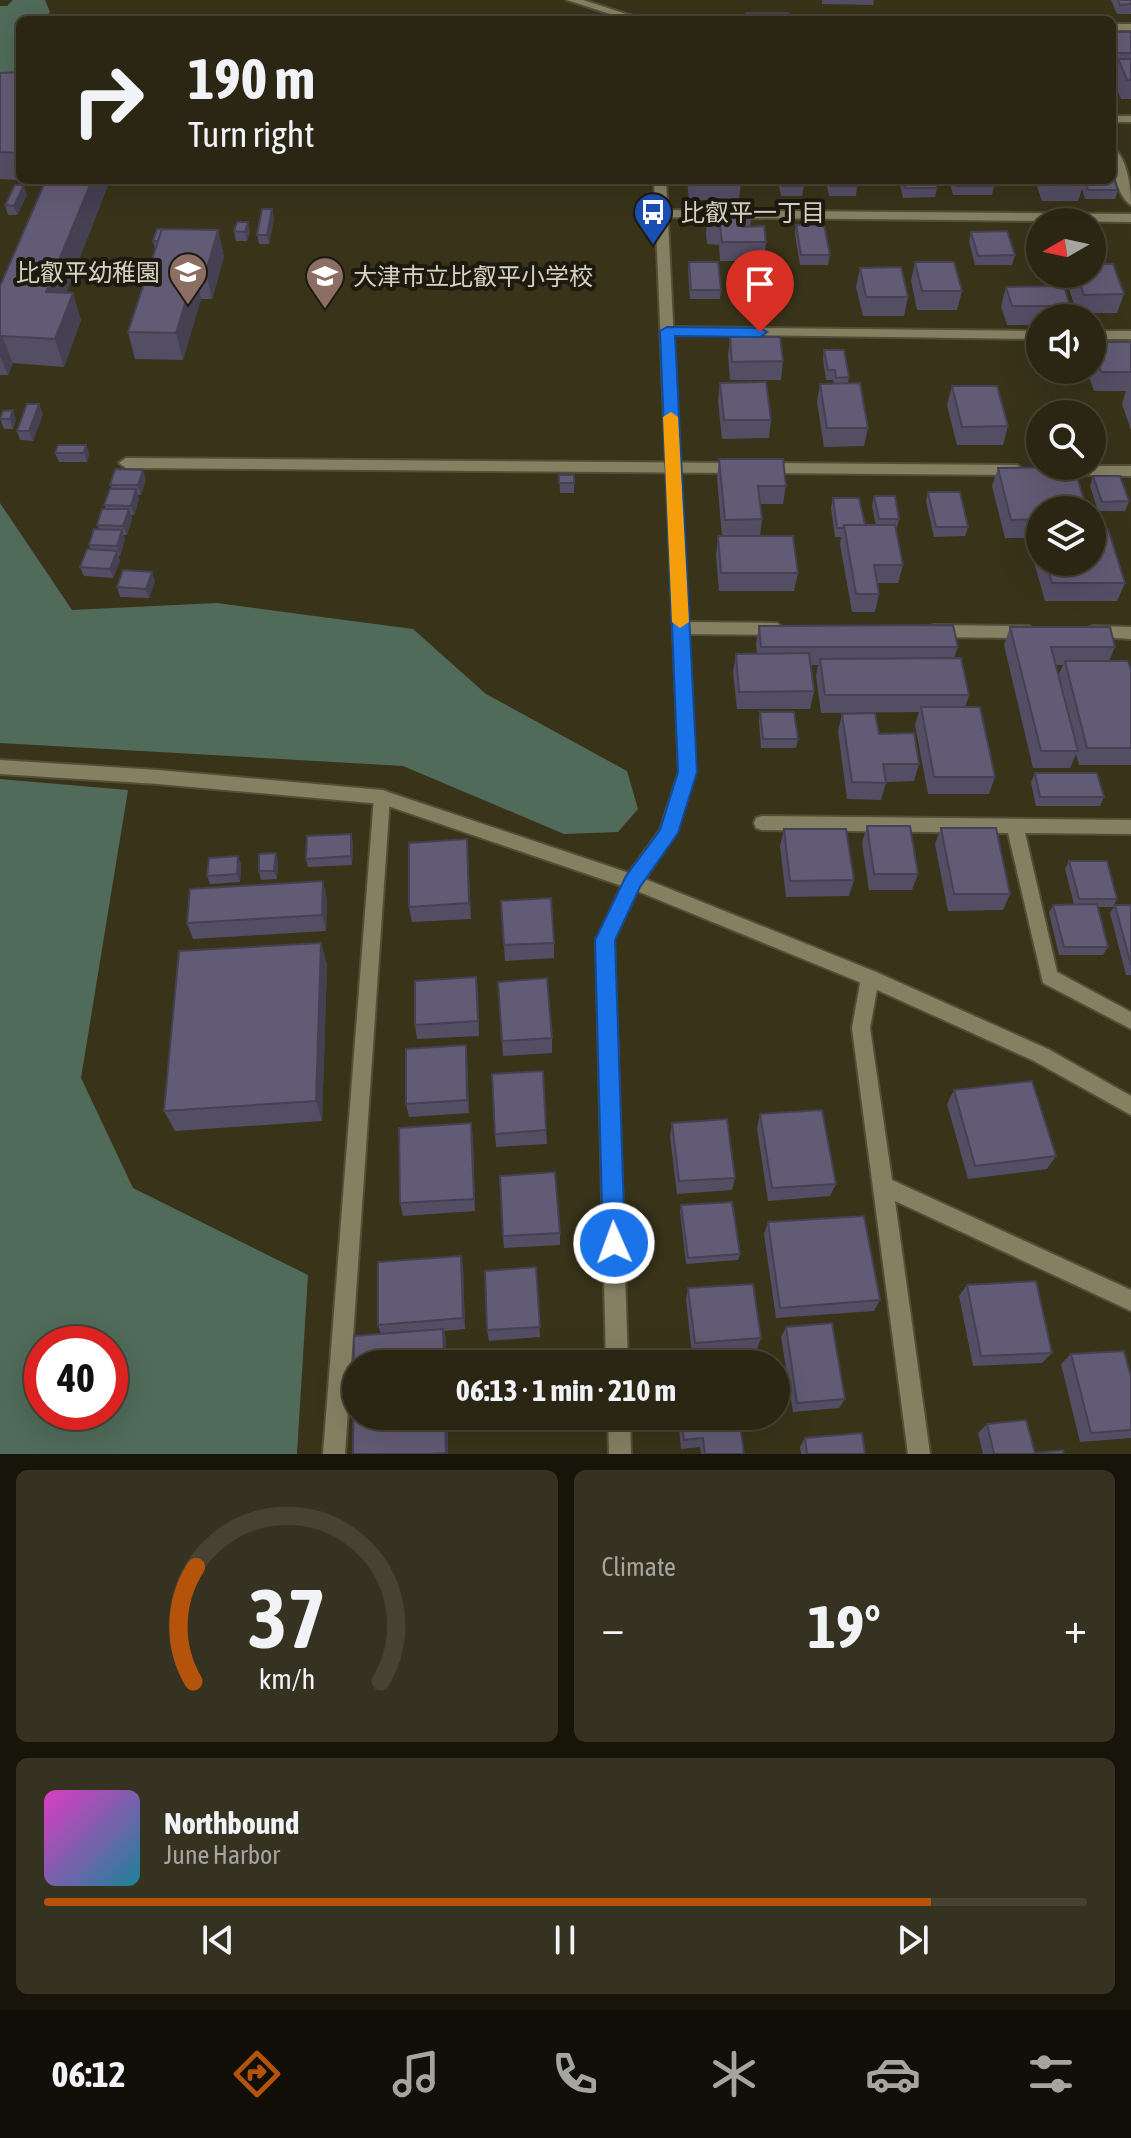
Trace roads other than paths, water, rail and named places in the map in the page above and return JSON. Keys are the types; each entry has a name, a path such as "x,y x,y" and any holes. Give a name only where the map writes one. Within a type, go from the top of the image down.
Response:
{"street":[{"path":"572,0 626,16"},
{"path":"1116,161 1131,201"},
{"path":"617,1350 605,940 633,882 668,833 687,772 660,184"},
{"path":"661,214 1131,218"},
{"path":"667,331 1026,335"},
{"path":"1106,335 1131,335"},
{"path":"126,463 1131,471"},
{"path":"681,628 789,629"},
{"path":"914,631 1038,632"},
{"path":"1069,632 1131,633"},
{"path":"0,767 158,777 382,797 633,882 870,978 1041,1055 1131,1106"},
{"path":"334,1454 382,797"},
{"path":"762,823 1131,827"},
{"path":"1015,826 1049,977 1131,1021"},
{"path":"870,978 861,1028 919,1454"},
{"path":"883,1186 1131,1301"},
{"path":"619,1430 620,1454"}],"place":[{"name":"比叡平一丁目","path":"653,246"},
{"name":"比叡平幼稚園","path":"188,306"},
{"name":"大津市立比叡平小学校","path":"325,310"}]}
